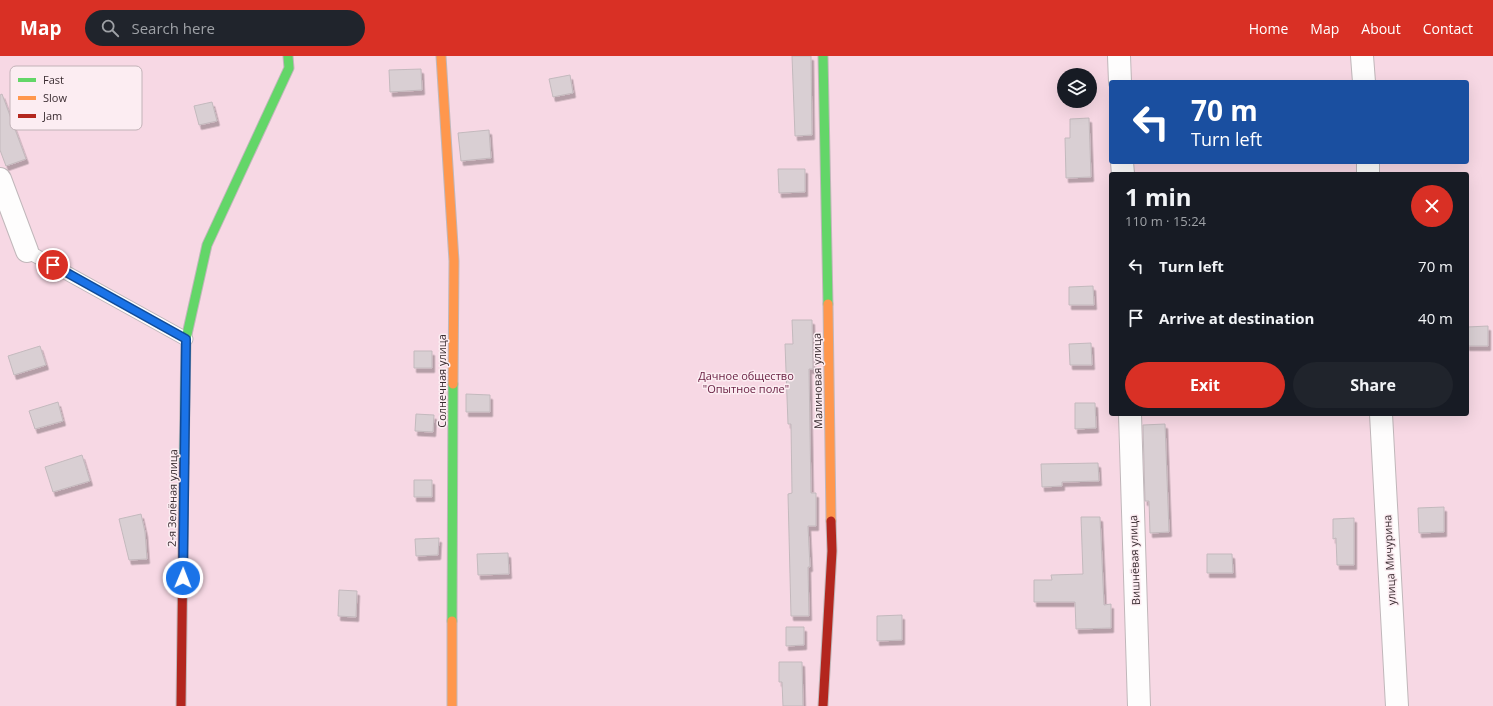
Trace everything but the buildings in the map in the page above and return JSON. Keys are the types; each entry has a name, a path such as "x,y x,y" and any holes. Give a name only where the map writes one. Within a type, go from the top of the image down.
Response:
{"street":[{"name":"2-я Зелёная улица","path":"181,706 186,339 207,245 289,68 288,56"},
{"name":"Солнечная улица","path":"440,56 454,262 452,706"},
{"name":"Малиновая улица","path":"823,56 832,551 823,706"},
{"path":"1119,56 1120,80"},
{"path":"1362,56 1364,80"},
{"path":"0,180 27,250"},
{"name":"Вишнёвая улица","path":"1130,416 1139,706"},
{"name":"улица Мичурина","path":"1381,416 1397,706"}],"lane":[{"path":"27,250 186,339"}],"green space":[{"name":"Дачное общество \"Опытное поле\"","path":"0,56 1493,56 1493,706 0,706"}],"traffic: fast":[{"path":"184,463 186,339 207,245 289,68 288,56"},
{"path":"823,56 828,304"},
{"path":"452,621 453,384"}],"traffic: slow":[{"path":"441,56 454,261 453,384"},
{"path":"828,304 831,521"},
{"path":"452,621 452,706"}],"traffic: jam":[{"path":"181,706 184,463"},
{"path":"823,706 832,551 831,521"}],"route":[{"path":"53,265 186,339 183,578"}]}
